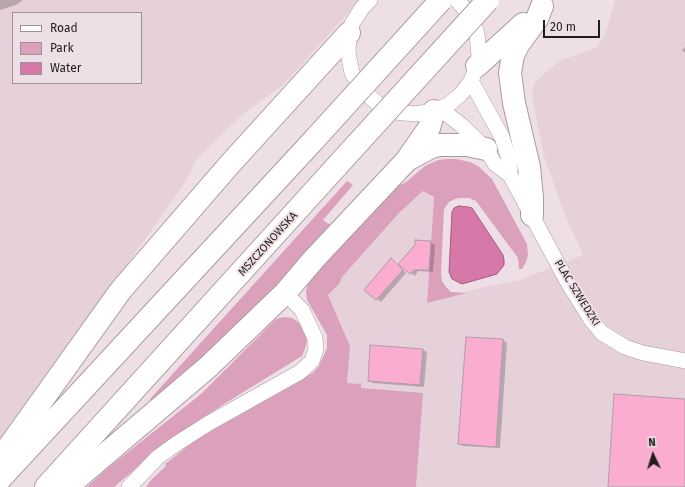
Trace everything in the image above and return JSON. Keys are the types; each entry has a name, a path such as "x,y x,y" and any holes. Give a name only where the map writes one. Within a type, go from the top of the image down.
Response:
{"main road":[{"path":"0,479 312,142 441,0"},
{"name":"MSZCZONOWSKA","path":"46,487 488,0"},
{"path":"474,74 545,3"},
{"path":"532,215 529,167 514,103 510,73 515,50 537,19 545,3"},
{"path":"0,459 121,290 230,164 349,33"},
{"path":"67,487 208,367 285,293 314,259 406,161 429,128 437,110"},
{"path":"406,161 424,150 439,145 467,145 486,150"}],"street":[{"path":"370,0 362,8 352,24 349,33 348,53 352,73 362,90 369,97 395,112 415,114 437,110 451,102 461,94 474,74 479,45 474,24 463,6 457,0"},
{"path":"474,74 502,137 510,162 510,175"},
{"path":"437,110 460,124 486,150 495,164 510,175"},
{"name":"PLAC SZWEDZKI","path":"510,175 567,281 592,321 602,333 625,347 643,353 685,361"},
{"path":"129,487 158,457 176,444 209,423 300,372 312,361 316,349 315,338 302,310 285,293"}],"shaded area":[{"path":"0,0 360,0 282,86 244,113 196,160 184,184 9,431 0,440"},
{"path":"615,0 685,0 685,487 416,487 419,449 361,388 361,384 347,383 350,345 328,295 399,213 424,190 434,196 427,302 488,286 520,280 583,255 564,213 544,156 532,96 534,83 559,61 596,48 605,35"}],"green space":[{"path":"447,159 470,162 478,166 492,179 527,244 528,255 522,269 519,269 518,258 476,201 469,198 455,199 449,202 444,209 441,273 442,281 451,292 466,293 427,303 434,197 423,191 399,213 328,295 350,346 347,383 361,384 361,388 423,393 416,487 146,487 151,480 166,466 165,464 197,439 314,372 319,366 327,348 327,335 307,300 307,286 313,277 394,187 405,183 425,166 438,160"},
{"path":"347,181 353,185 323,220 332,226 208,359 156,404 150,399"},
{"path":"285,317 292,318 297,321 301,325 307,337 306,346 302,356 224,404 187,429 158,450 114,487 87,487 108,468 201,394 275,320"}],"water":[{"path":"459,206 472,208 503,255 504,260 504,265 497,274 462,284 452,279 449,272 452,212 454,208"}],"building":[{"path":"415,240 431,241 429,270 414,270 410,274 398,264 415,245"},
{"path":"391,258 403,270 376,300 364,290"},
{"path":"466,337 503,339 496,447 458,444"},
{"path":"370,345 423,349 420,385 368,381"},
{"path":"614,394 685,399 685,487 608,487"}]}
